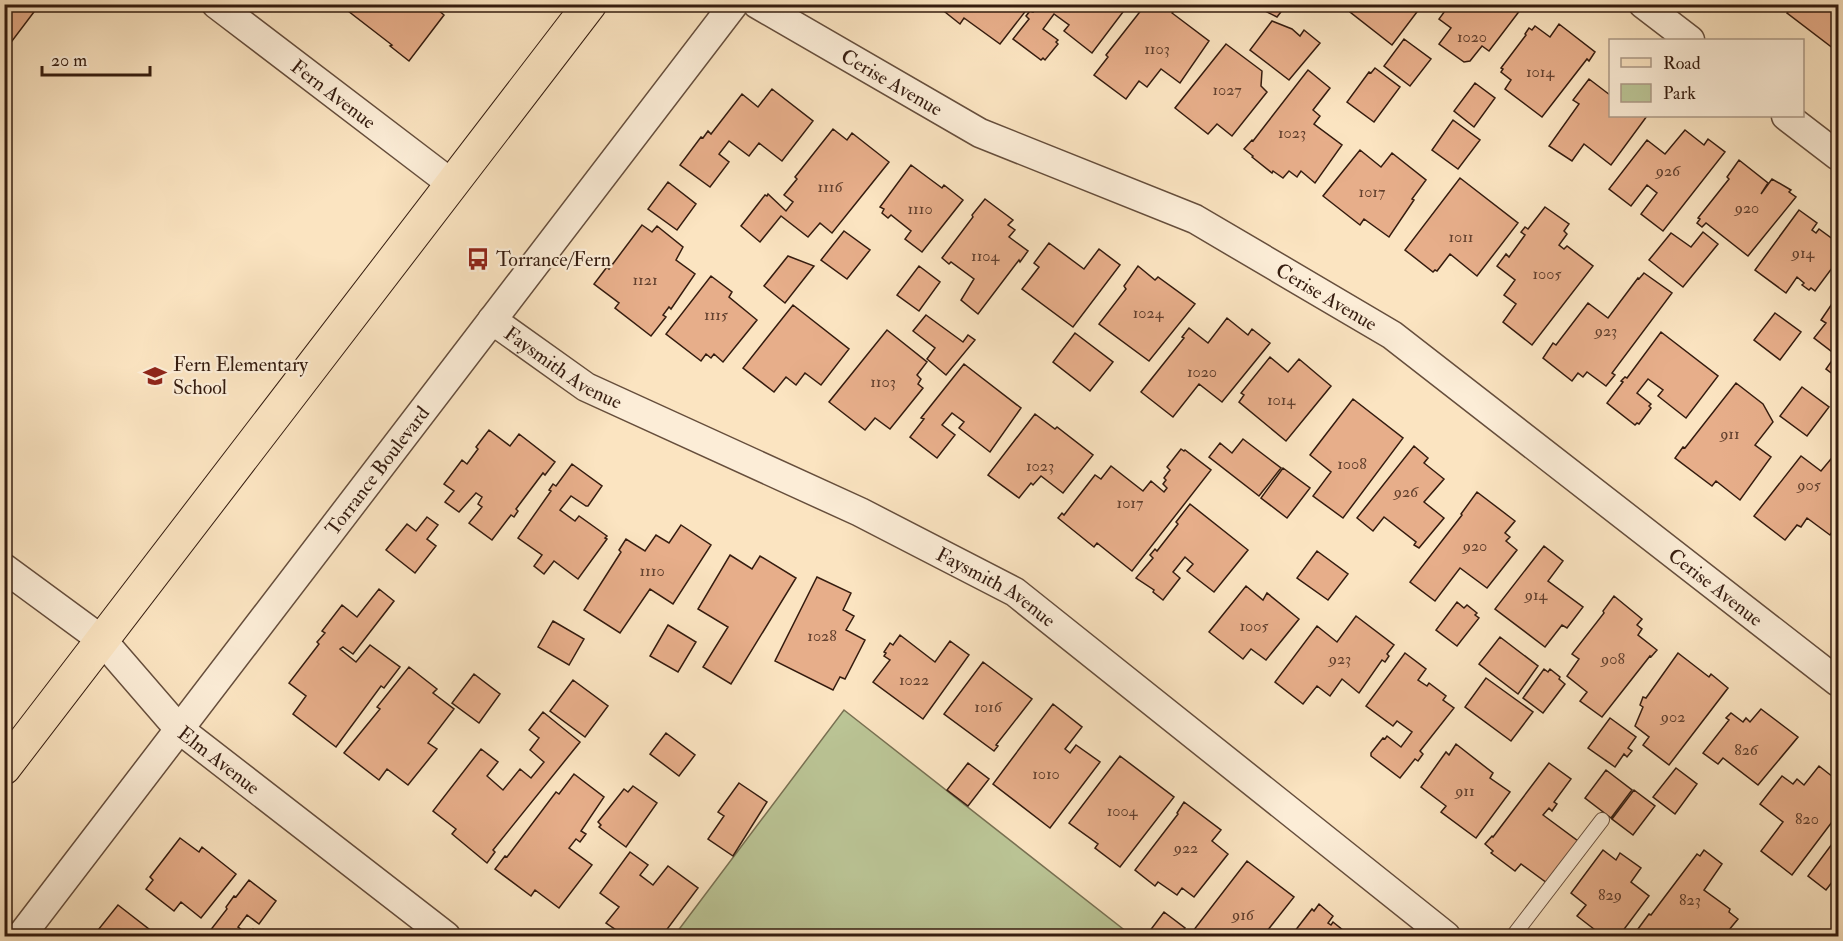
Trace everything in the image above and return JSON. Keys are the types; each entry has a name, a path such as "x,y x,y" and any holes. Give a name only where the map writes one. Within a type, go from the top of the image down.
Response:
{"main road":[{"path":"4,768 590,4"}],"street":[{"name":"Fern Avenue","path":"216,4 452,183"},
{"name":"Torrance Boulevard","path":"21,936 734,4"},
{"name":"Cerise Avenue","path":"757,4 980,133 1195,219 1392,335 1839,682"},
{"path":"1643,4 1689,39"},
{"path":"1787,117 1839,156"},
{"name":"Faysmith Avenue","path":"492,320 586,387 860,513 1015,592 1446,936"},
{"name":"Elm Avenue","path":"4,568 102,640 179,729 446,936"}],"lane":[{"path":"1513,936 1602,820"}],"green space":[{"path":"844,710 1132,936 674,936"}],"building":[{"path":"4,4 40,4 9,45 4,41"},
{"path":"339,4 431,4 444,15 409,61"},
{"path":"935,4 1031,4 1000,44 964,18 960,24"},
{"path":"1039,4 1129,4 1092,53 1064,31 1069,25 1054,14 1043,29 1058,40 1056,42 1058,44 1045,60 1043,58 1041,60 1013,39 1029,19 1026,16 1030,11 1033,12"},
{"path":"1146,4 1174,4 1177,7 1172,13 1209,41 1180,83 1161,69 1147,87 1139,81 1126,99 1094,75 1108,57 1106,55"},
{"path":"1251,4 1287,4 1277,17"},
{"path":"1356,4 1423,4 1392,45 1350,12"},
{"path":"1450,4 1524,5 1489,51 1482,46 1470,61 1464,62 1439,44 1451,28 1439,19"},
{"path":"1793,4 1838,4 1838,52 1787,13"},
{"path":"1272,21 1292,29 1300,36 1304,30 1320,43 1289,80 1250,50"},
{"path":"1559,24 1595,52 1542,117 1505,89 1511,80 1501,72 1503,69 1501,68 1529,28 1532,30 1535,26 1550,37"},
{"path":"1404,39 1431,59 1410,86 1384,66"},
{"path":"1226,44 1262,71 1261,86 1267,92 1232,136 1217,124 1208,134 1175,108"},
{"path":"1375,68 1400,87 1374,122 1347,102 1369,72 1371,73"},
{"path":"1308,70 1330,88 1313,110 1320,116 1314,124 1342,145 1315,183 1301,171 1297,177 1289,171 1283,178 1273,171 1272,173 1244,149 1253,141"},
{"path":"1589,79 1609,94 1609,117 1646,117 1611,165 1584,144 1572,161 1549,146 1579,104 1573,100"},
{"path":"1475,83 1495,98 1474,127 1454,111"},
{"path":"772,89 813,121 782,161 759,143 749,156 729,141 719,154 729,162 710,187 680,165 701,137 703,138 708,131 711,134 742,94 758,107"},
{"path":"1453,120 1480,140 1458,169 1432,150"},
{"path":"833,129 847,140 852,133 889,162 832,233 820,223 808,237 781,216 760,242 741,226 768,194 786,211 793,202 784,195 797,179 795,177"},
{"path":"1685,130 1704,145 1708,139 1725,152 1663,231 1641,214 1657,193 1647,185 1631,206 1609,189 1647,140 1665,154"},
{"path":"1360,150 1381,167 1392,153 1426,180 1389,237 1364,219 1360,225 1323,196"},
{"path":"1739,160 1768,183 1761,194 1772,179 1791,190 1789,192 1796,197 1748,256 1706,223 1702,227 1697,223 1700,219 1698,218 1729,179 1727,177"},
{"path":"911,165 942,188 944,185 963,200 922,252 905,239 911,231 891,215 888,218 882,213 884,209 880,207"},
{"path":"1460,178 1518,223 1477,276 1450,254 1437,271 1433,272 1405,250"},
{"path":"668,182 696,204 677,230 648,209"},
{"path":"985,199 1013,220 1008,225 1015,230 1009,237 1028,251 978,314 961,300 974,279 942,258"},
{"path":"1545,207 1569,224 1564,231 1567,234 1559,245 1564,249 1567,246 1593,266 1532,345 1503,322 1516,304 1504,295 1515,280 1497,266 1506,254 1509,257 1525,235 1521,232 1525,227 1528,229"},
{"path":"1799,210 1817,223 1812,230 1816,233 1819,229 1838,243 1838,260 1815,291 1802,285 1804,283 1797,277 1786,293 1755,270"},
{"path":"642,225 652,232 657,226 683,247 676,260 695,274 671,309 669,307 663,315 666,317 651,336 615,308 619,303 594,284 607,267 609,269"},
{"path":"844,231 870,250 847,279 821,260"},
{"path":"1703,232 1718,244 1683,287 1649,260 1671,233 1691,247"},
{"path":"1049,243 1084,269 1099,249 1120,265 1073,327 1022,289 1039,267 1034,263"},
{"path":"788,256 814,266 785,303 764,286"},
{"path":"919,266 940,282 919,311 897,295"},
{"path":"1138,266 1155,280 1158,277 1195,304 1149,361 1099,324 1126,289 1124,286"},
{"path":"1644,273 1672,293 1612,373 1615,375 1606,386 1587,372 1583,377 1578,373 1572,381 1543,358 1553,343 1556,345 1588,303 1608,318"},
{"path":"711,276 732,292 729,297 757,320 723,362 714,354 711,358 706,354 701,361 666,334"},
{"path":"1838,295 1838,378 1826,369 1836,355 1814,338 1826,323 1821,320"},
{"path":"793,305 849,349 821,385 805,373 796,385 786,377 774,392 743,368"},
{"path":"1775,313 1801,332 1780,360 1754,340"},
{"path":"926,315 963,342 968,335 975,340 946,375 927,359 935,348 913,331"},
{"path":"1227,318 1248,335 1252,329 1270,343 1222,402 1199,384 1173,417 1141,392 1184,338 1182,337 1189,328 1208,343"},
{"path":"887,330 927,362 917,375 921,379 918,384 923,388 890,429 875,418 865,430 829,402"},
{"path":"1661,332 1718,376 1686,418 1658,396 1663,390 1648,379 1637,393 1651,404 1649,406 1651,408 1639,424 1635,425 1607,403 1623,382 1621,381 1627,378"},
{"path":"1075,333 1113,362 1090,391 1053,362"},
{"path":"1270,357 1288,372 1299,359 1331,386 1286,441 1239,402 1244,395 1241,393"},
{"path":"964,364 1021,408 990,452 959,428 964,422 952,413 942,425 955,435 937,458 910,437 924,419 921,418"},
{"path":"1736,383 1763,404 1773,422 1755,445 1771,457 1740,500 1716,481 1712,486 1675,458"},
{"path":"1802,387 1829,407 1807,436 1780,416"},
{"path":"1353,399 1403,438 1343,518 1313,496 1331,472 1310,455"},
{"path":"1035,414 1055,429 1057,427 1093,455 1063,493 1041,476 1033,485 1031,483 1019,498 988,475"},
{"path":"489,430 510,446 519,434 555,462 545,475 543,473 516,509 518,511 514,517 511,515 492,540 469,523 482,507 478,504 482,497 476,493 459,512 445,502 454,491 444,484 462,460 467,464"},
{"path":"1243,439 1281,468 1259,496 1209,457 1220,443 1232,453"},
{"path":"1414,446 1428,458 1424,463 1444,479 1424,502 1444,518 1419,548 1414,545 1416,542 1384,517 1373,531 1357,518"},
{"path":"1181,449 1211,470 1132,571 1097,543 1094,547 1058,518 1062,513 1064,515 1095,475 1101,479 1111,466 1143,491 1151,481 1164,492 1167,488 1163,484 1166,480 1164,478 1170,470 1167,467"},
{"path":"1835,454 1838,457 1838,524 1830,535 1807,518 1801,527 1797,525 1785,540 1754,516 1801,456 1821,471"},
{"path":"572,464 602,486 588,506 571,496 560,510 575,521 579,516 607,536 578,579 554,561 544,574 534,566 542,555 518,538 551,491 549,490 553,484 556,486"},
{"path":"1283,468 1310,488 1287,518 1261,498"},
{"path":"1477,492 1515,521 1505,533 1510,537 1506,541 1517,550 1487,588 1460,568 1435,601 1410,582"},
{"path":"1190,504 1248,550 1214,592 1187,571 1193,564 1185,557 1173,572 1180,578 1163,600 1153,592 1154,590 1136,578 1153,558 1150,555 1155,549 1157,551"},
{"path":"427,517 438,525 427,539 436,546 415,573 386,550 407,524 416,531"},
{"path":"681,525 711,545 673,604 650,589 620,633 584,610 621,552 619,550 626,539 645,551 656,535 669,543"},
{"path":"1544,546 1563,561 1548,581 1583,607 1567,628 1562,625 1545,647 1495,609"},
{"path":"1317,551 1348,574 1328,600 1297,578"},
{"path":"730,555 752,569 760,556 796,578 731,684 703,667 728,627 698,609"},
{"path":"817,577 851,593 843,610 854,616 846,630 865,640 845,679 840,677 833,690 775,661"},
{"path":"1246,586 1263,600 1267,593 1299,619 1266,660 1251,649 1243,659 1209,632"},
{"path":"379,589 394,601 353,654 343,647 340,649 356,662 370,645 400,667 384,688 381,686 336,747 293,714 306,696 289,683 319,644 317,642 325,633 322,631 342,605 357,617"},
{"path":"1614,596 1642,619 1637,625 1642,629 1638,635 1657,650 1602,717 1580,701 1587,692 1567,676 1579,659 1572,654 1604,613 1603,611"},
{"path":"1457,602 1464,608 1467,605 1477,613 1475,615 1479,618 1457,646 1436,630"},
{"path":"1356,616 1394,645 1387,654 1389,656 1385,662 1382,660 1359,693 1342,679 1330,696 1317,686 1303,704 1275,682 1317,626 1337,642"},
{"path":"553,621 584,639 569,665 538,647"},
{"path":"668,625 696,642 678,672 650,656"},
{"path":"900,635 935,662 950,641 969,655 923,719 873,682 890,660 884,656 886,653 884,652"},
{"path":"1500,637 1538,666 1518,694 1479,664"},
{"path":"1405,653 1426,669 1418,680 1427,686 1429,683 1446,696 1443,700 1454,708 1420,751 1423,754 1418,761 1415,759 1400,778 1371,756 1371,753 1387,736 1401,747 1412,732 1397,721 1393,726 1366,706"},
{"path":"1678,653 1709,677 1711,674 1728,688 1669,765 1643,745 1649,737 1635,726 1643,707 1640,705 1643,697 1646,698"},
{"path":"983,662 1032,699 996,745 998,746 994,751 944,714"},
{"path":"409,667 437,689 433,693 454,709 428,743 437,749 408,785 387,769 379,780 344,753 380,709 377,707"},
{"path":"1544,669 1548,672 1550,669 1565,684 1543,713 1523,698"},
{"path":"474,674 500,694 479,723 452,703"},
{"path":"1486,678 1533,712 1511,741 1465,707"},
{"path":"573,680 608,706 585,737 550,711"},
{"path":"1053,704 1082,727 1065,749 1070,753 1076,745 1100,762 1050,828 993,784"},
{"path":"1761,709 1798,737 1758,785 1723,758 1718,764 1703,753 1729,720 1726,718 1731,713 1743,722 1746,718 1750,722"},
{"path":"543,712 580,742 493,850 495,852 487,863 452,834 456,829 433,811 481,749 498,762 487,776 503,790 520,769 531,778 544,762 530,750 539,738 529,730"},
{"path":"1610,718 1636,737 1628,748 1632,751 1627,757 1624,754 1615,767 1588,748"},
{"path":"666,733 695,755 679,776 650,754"},
{"path":"1456,744 1493,773 1490,778 1510,792 1476,838 1441,812 1446,806 1421,787 1446,752 1449,755"},
{"path":"1120,756 1174,797 1120,867 1095,848 1098,844 1069,823"},
{"path":"968,763 989,779 968,806 947,790"},
{"path":"1549,763 1571,779 1554,802 1557,804 1552,811 1549,808 1543,815 1578,841 1547,883 1521,864 1515,871 1491,853 1493,851 1485,844 1493,837"},
{"path":"1819,766 1838,781 1838,814 1792,875 1761,851 1783,822 1760,804 1782,776 1793,784 1797,779 1804,785"},
{"path":"1676,768 1697,784 1675,814 1653,797"},
{"path":"1606,770 1632,790 1611,818 1585,798"},
{"path":"574,774 604,797 581,831 586,834 580,842 576,839 569,848 592,865 559,908 535,890 531,896 495,869 505,856 507,857 556,792 559,794"},
{"path":"739,783 767,802 733,856 708,839 724,816 718,812"},
{"path":"633,786 657,803 626,847 599,827 601,825 598,822 624,789 628,792"},
{"path":"1634,790 1655,806 1633,835 1612,819"},
{"path":"1184,802 1221,830 1212,841 1228,854 1194,897 1182,888 1177,895 1158,882 1155,886 1135,870 1178,814"},
{"path":"1838,836 1838,878 1836,877 1826,890 1808,876"},
{"path":"180,838 199,852 202,847 236,874 201,918 181,902 174,911 146,889 153,880 150,877"},
{"path":"1603,850 1616,860 1620,853 1641,868 1631,882 1649,896 1619,936 1603,936 1577,916 1586,905 1571,893"},
{"path":"1704,850 1722,864 1704,890 1730,909 1729,912 1738,919 1724,936 1634,936 1697,854 1700,856"},
{"path":"630,852 648,865 640,875 653,885 668,866 698,888 662,936 616,936 619,932 606,923 619,907 600,893"},
{"path":"1247,861 1294,897 1263,936 1252,931 1248,936 1201,936 1193,931"},
{"path":"249,880 276,901 259,924 247,915 238,927 249,935 253,929 263,936 206,936 234,896 236,897"},
{"path":"1319,904 1333,916 1328,923 1331,925 1333,922 1347,936 1291,936 1312,909 1314,911"},
{"path":"118,905 154,933 152,936 106,936 98,930"},
{"path":"1164,912 1185,928 1179,936 1146,936"}],"place":[{"name":"Torrance/Fern","path":"478,259"},
{"name":"Fern Elementary School","path":"155,376"}]}
